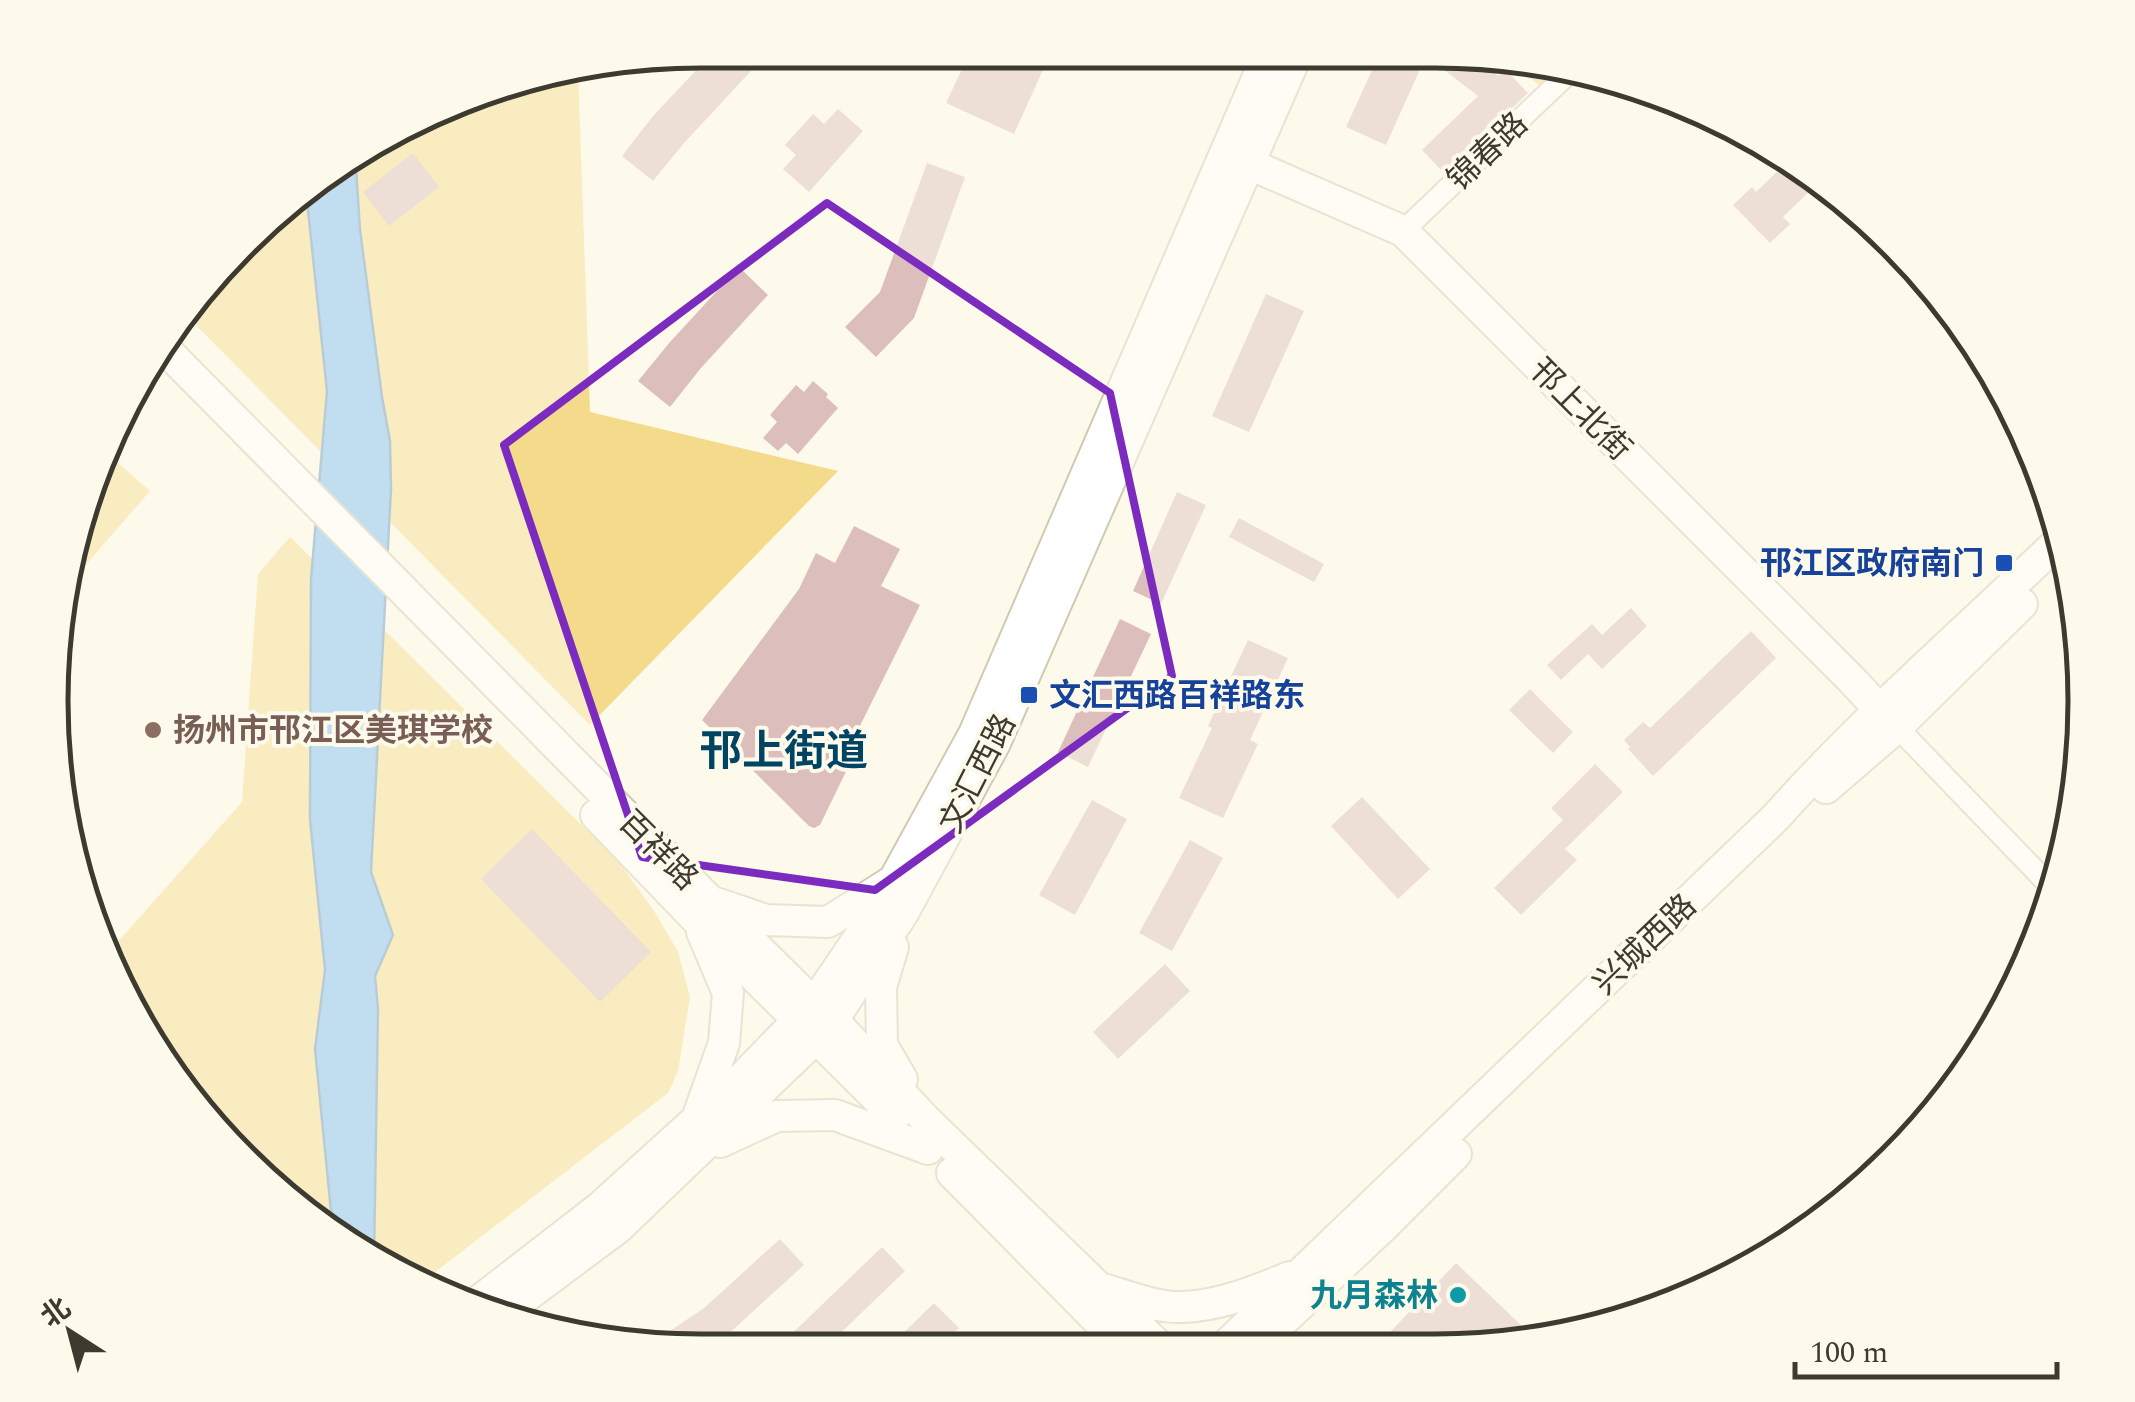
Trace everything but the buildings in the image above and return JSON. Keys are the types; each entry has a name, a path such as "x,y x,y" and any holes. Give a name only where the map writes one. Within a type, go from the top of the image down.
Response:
{"street":[{"name":"文汇西路","path":"513,1306 618,1228 699,1151 816,1020 904,913 994,744 1237,159 1264,68"},
{"name":"文汇西路","path":"484,1296 598,1208 739,1081 816,1020 974,734 1237,159 1290,68"},
{"name":"锦春路","path":"1403,231 1560,80"},
{"name":"邗上北街","path":"1237,159 1403,231 1888,719"},
{"name":"百祥路","path":"170,355 305,503 704,911 1093,1298 1142,1334"},
{"name":"百祥路","path":"162,368 305,503"},
{"name":"兴城西路","path":"1269,1334 1386,1224 1781,830 2049,551"},
{"name":"兴城西路","path":"1238,1334 1762,830 1811,777 1888,719 2054,571"},
{"path":"1888,719 2042,878"},
{"path":"696,1120 724,1043 728,993 704,911 766,920 828,922 894,881"},
{"path":"904,913 882,986 882,1045 928,1135"},
{"path":"699,1151 777,1116 835,1115 928,1135"},
{"path":"1099,1334 1093,1298 1179,1308 1227,1301 1302,1273"},
{"name":"百祥路","path":"1093,1298 1116,1334"},
{"path":"1286,1334 1300,1304"}],"highlighted area":[{"path":"827,203 1110,393 1172,676 875,890 642,857 504,445"}],"shaded area":[{"path":"1524,74 1555,79 1545,89"},
{"path":"578,80 590,412 838,471 590,725 193,322 253,253 315,198 349,174 384,152 459,116 497,101"},
{"path":"115,461 150,491 82,569"},
{"path":"290,537 619,862 678,952 690,997 678,1071 668,1093 432,1274 349,1228 315,1204 253,1149 198,1087 174,1053 152,1018 116,944 242,802 258,574"}],"water":[{"path":"356,170 360,230 390,441 391,489 371,872 393,935 375,976 378,1009 374,1244 331,1216 315,1049 325,970 310,819 311,579 327,391 307,204"}],"place":[{"name":"邗江区政府南门","path":"2004,563"},
{"name":"文汇西路百祥路东","path":"1029,695"},
{"name":"扬州市邗江区美琪学校","path":"153,730"},
{"name":"九月森林","path":"1458,1295"}],"district":[{"name":"邗上街道","path":"784,750"}]}
